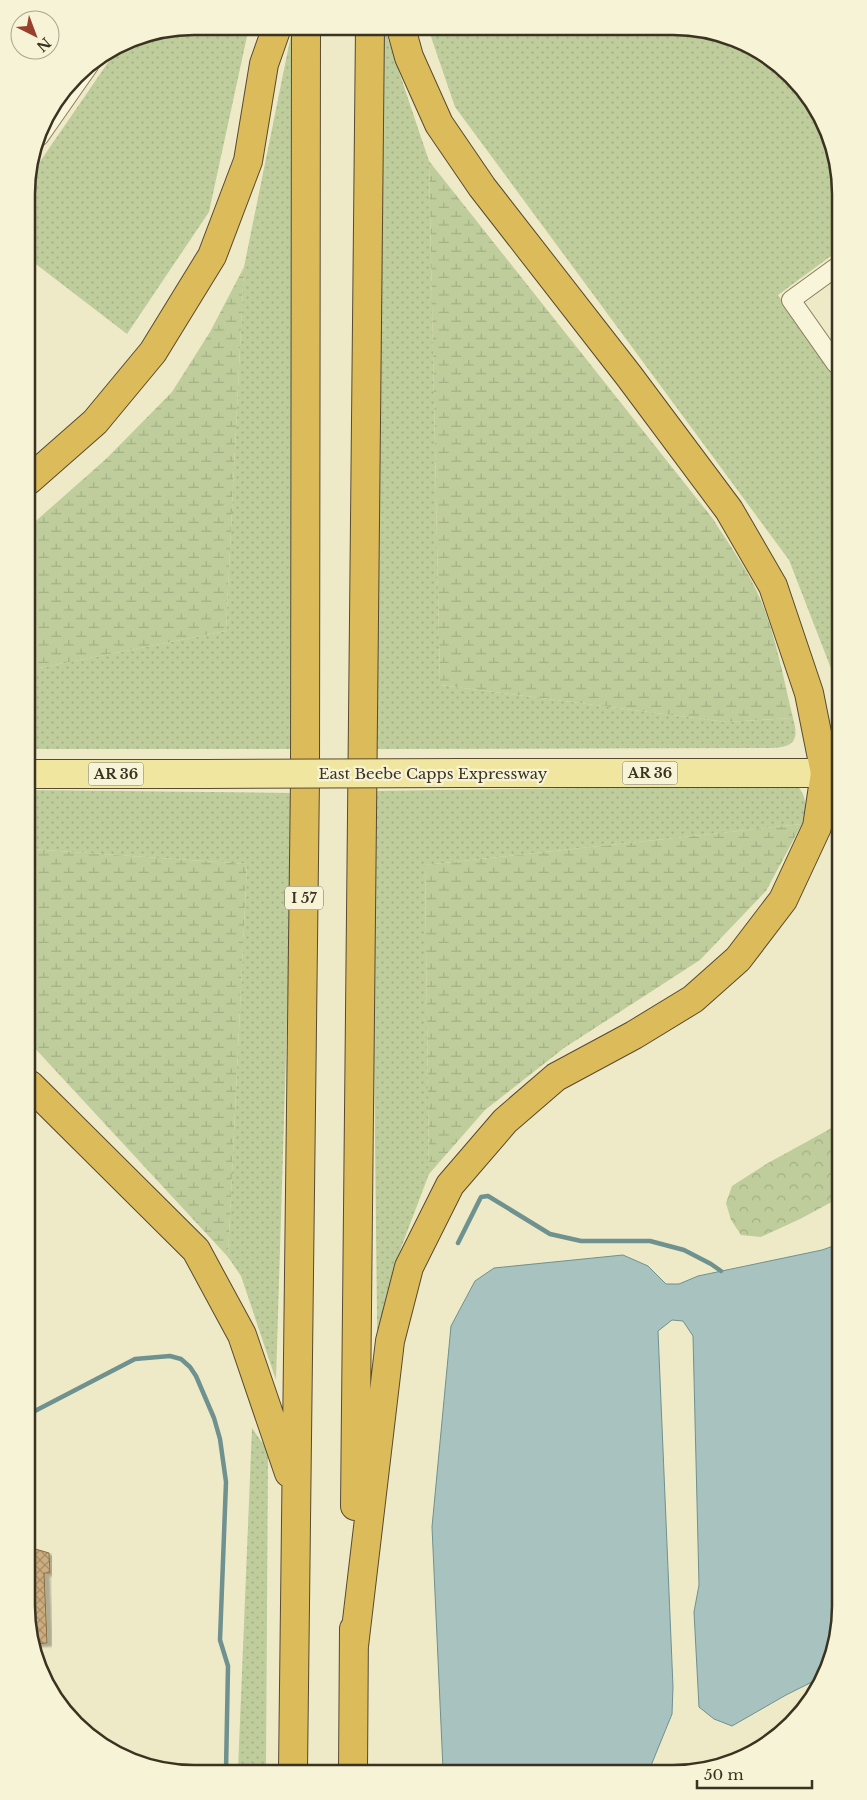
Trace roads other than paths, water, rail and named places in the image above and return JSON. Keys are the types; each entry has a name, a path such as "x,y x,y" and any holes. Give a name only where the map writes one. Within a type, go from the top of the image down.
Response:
{"highway":[{"path":"35,475 95,422 153,352 212,256 248,161 264,64 274,35"},
{"name":"I 57","path":"293,1765 305,778 306,35"},
{"path":"353,1765 370,35"},
{"path":"403,35 409,57 439,124 476,179 553,281 629,376 729,510 773,586 809,693 831,773 817,827"},
{"path":"813,711 832,734"},
{"path":"354,1646 390,1341 409,1267 450,1185 504,1121 556,1077 634,1035 693,999 738,959 783,900 817,827 832,803"},
{"path":"35,1090 196,1250 242,1335 296,1492"}],"main road":[{"name":"East Beebe Capps Expressway","path":"35,774 831,773"}],"street":[{"path":"832,270 791,300 832,358"}],"water":[{"path":"832,1246 832,1616 824,1657 812,1682 732,1726 714,1719 699,1707 694,1612 699,1585 693,1336 683,1321 672,1320 658,1331 673,1687 672,1714 651,1765 443,1765 432,1527 451,1326 475,1281 494,1268 623,1255 648,1266 666,1284 679,1284 698,1276"}],"waterway":[{"path":"458,1243 481,1197 488,1196 550,1234 581,1241 650,1241 684,1250 721,1271"},
{"path":"35,1411 135,1359 170,1356 181,1359 196,1376 214,1418 220,1439 226,1482 220,1640 228,1666 226,1765"}]}
